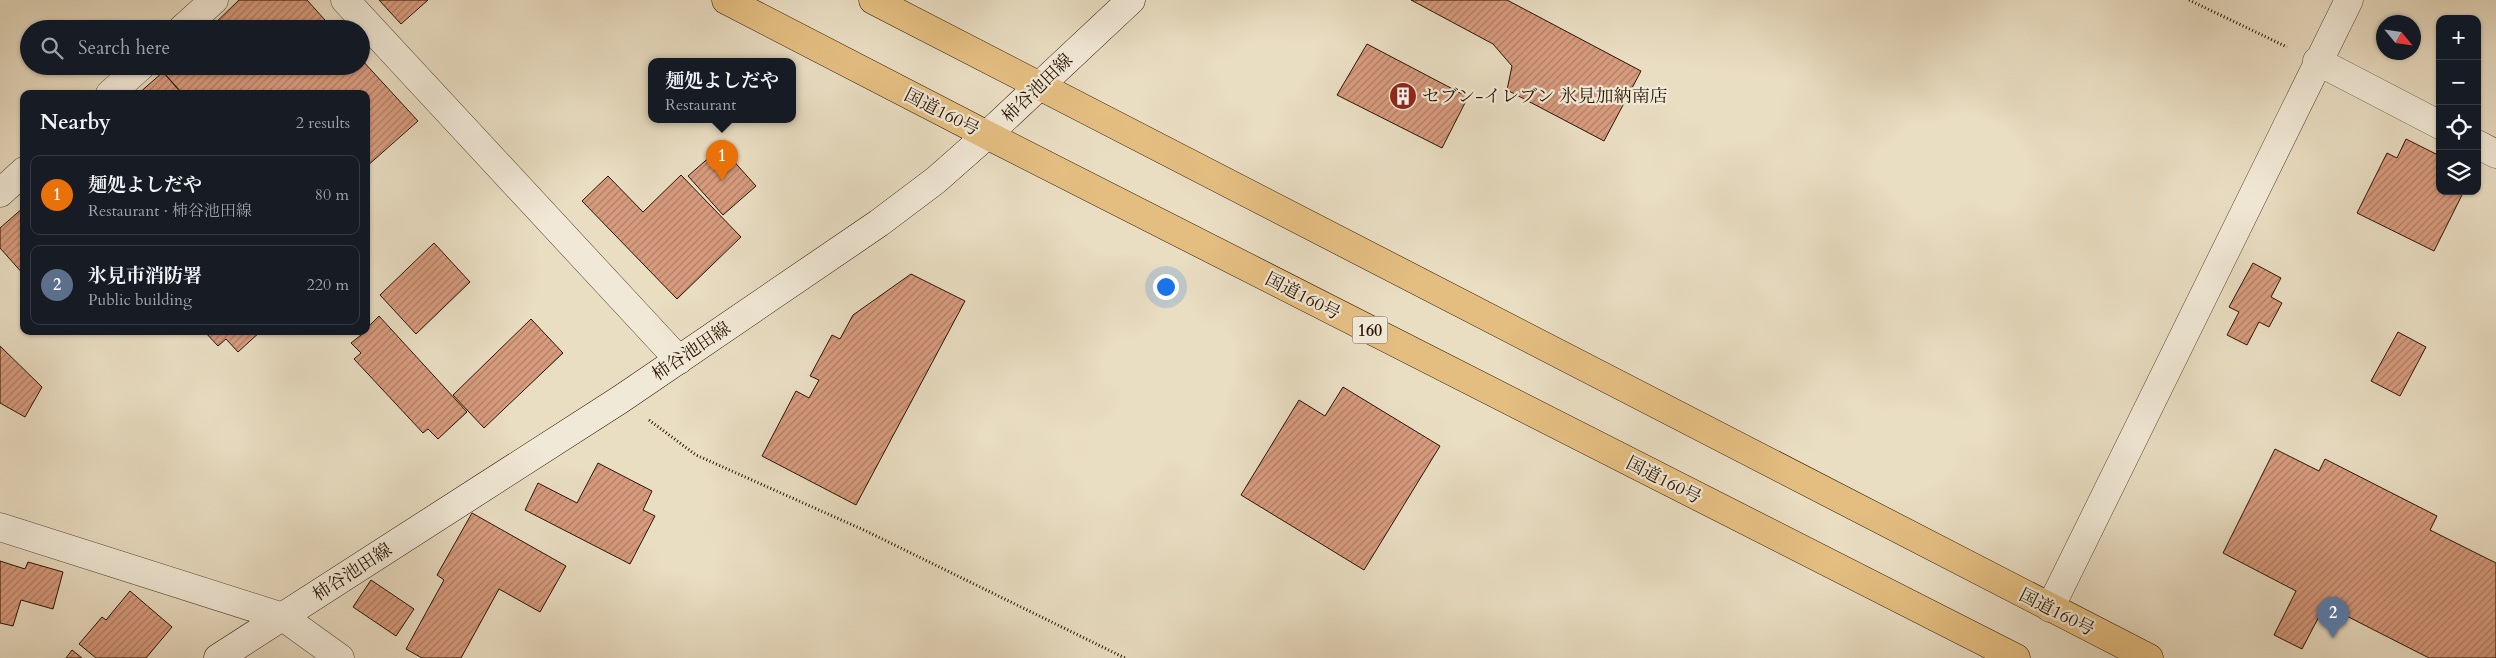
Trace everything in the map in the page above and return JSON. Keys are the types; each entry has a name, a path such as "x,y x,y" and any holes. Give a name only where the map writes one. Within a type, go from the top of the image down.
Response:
{"highway":[{"name":"国道160号","path":"726,0 987,136 2016,658"},
{"name":"国道160号","path":"873,0 2149,658"}],"street":[{"path":"192,20 214,0"},
{"path":"344,0 363,20"},
{"name":"柿谷池田線","path":"218,658 620,399 878,224 936,180 987,136 1131,0"},
{"path":"2050,608 2317,61 2349,0"},
{"path":"370,28 679,360"},
{"path":"2317,61 2436,123"},
{"path":"114,90 131,75"},
{"path":"2481,146 2496,154"},
{"path":"0,193 20,176"},
{"path":"0,527 283,617 340,658"}],"path":[{"path":"2189,0 2317,61"},
{"path":"620,399 696,455 866,531 1125,658"}],"building":[{"path":"239,0 307,0 325,20 218,20"},
{"path":"379,0 428,0 401,24"},
{"path":"1411,0 1507,0 1641,71 1604,141 1507,90 1512,66 1493,44"},
{"name":"セブン-イレブン 氷見加納南店","path":"1367,44 1468,97 1442,148 1337,95"},
{"path":"370,69 418,121 370,163 370,90 179,90 166,75 370,75"},
{"path":"160,75 166,75 179,90 143,90"},
{"path":"2406,139 2436,154 2436,195 2462,195 2434,251 2357,213 2387,153 2397,158"},
{"path":"721,147 756,186 723,215 688,176"},
{"path":"681,175 741,237 677,299 582,201 608,176 643,212"},
{"path":"20,210 20,270 0,248 0,228"},
{"path":"434,243 470,282 416,334 380,295"},
{"path":"2253,263 2281,278 2271,297 2282,303 2269,327 2259,322 2247,345 2227,335 2239,312 2229,307"},
{"path":"911,274 965,301 856,505 762,456 796,391 809,398 819,380 810,376 832,335 840,339 853,315"},
{"path":"379,316 467,412 438,439 428,429 423,433 354,359 361,353 351,343 361,335 370,335 370,325"},
{"path":"531,319 563,353 484,428 453,395"},
{"path":"2398,332 2426,347 2400,396 2371,381"},
{"path":"208,335 257,335 238,352 226,339 218,346"},
{"path":"0,346 42,387 25,417 0,403"},
{"path":"1343,387 1440,446 1364,570 1241,495 1299,400 1325,416"},
{"path":"2275,449 2319,471 2325,459 2437,516 2430,530 2496,563 2496,658 2429,658 2325,605 2302,649 2274,635 2296,591 2223,553"},
{"path":"598,463 652,491 643,510 655,516 630,564 525,510 538,483 577,503"},
{"path":"472,513 566,566 540,612 499,589 461,658 422,658 406,649 444,580 437,575"},
{"path":"0,561 25,569 28,562 63,572 53,609 21,600 13,626 0,623"},
{"path":"371,580 414,609 396,636 353,607"},
{"path":"130,591 172,627 146,658 96,658 79,644 102,617 106,620"},
{"path":"72,650 82,658 66,658"}],"place":[{"name":"セブン-イレブン 氷見加納南店","path":"1403,96"},
{"name":"麺処よしだや","path":"722,181"},
{"name":"氷見市消防署","path":"2333,638"}]}
